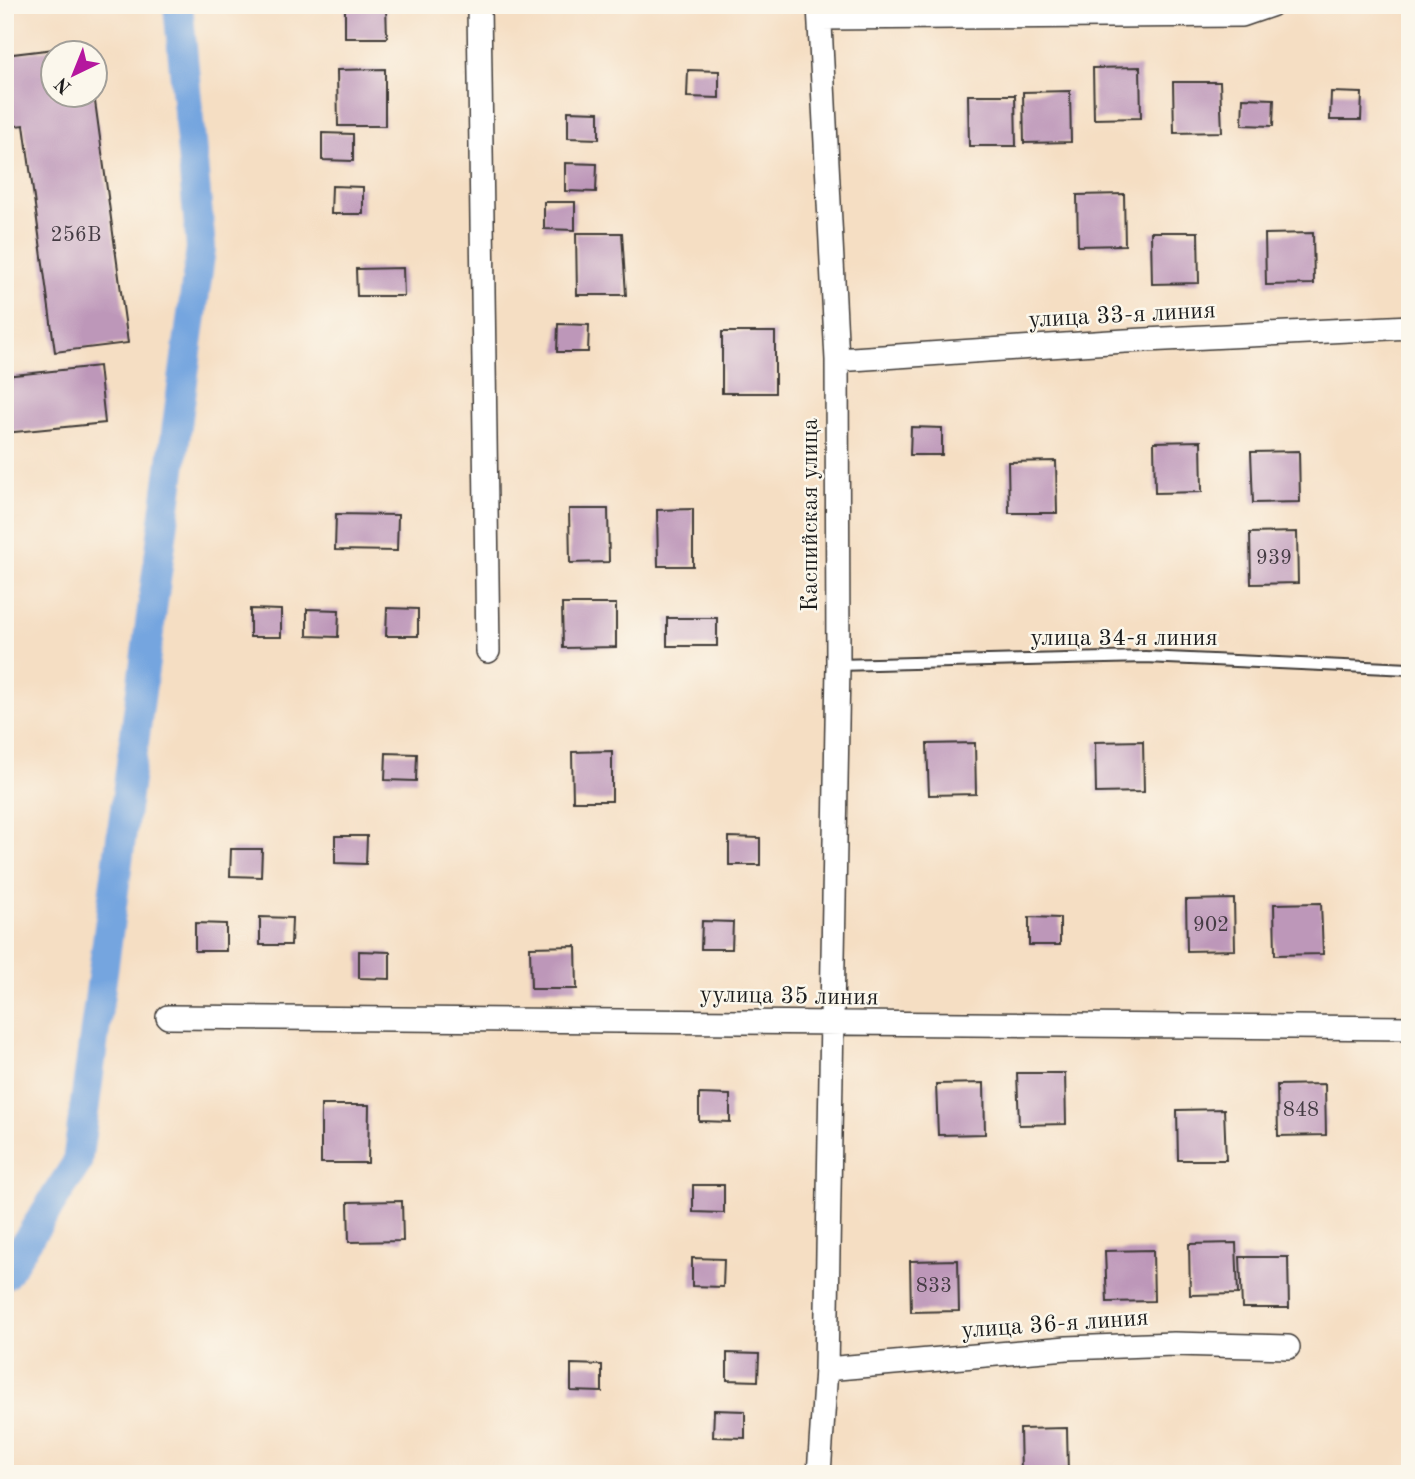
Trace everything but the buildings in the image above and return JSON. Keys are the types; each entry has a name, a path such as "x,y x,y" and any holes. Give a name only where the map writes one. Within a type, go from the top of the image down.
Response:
{"street":[{"path":"479,5 488,651"},
{"path":"819,11 1242,15 1271,5"},
{"name":"Каспийская улица","path":"819,11 837,360 838,665 825,1369 819,1474"},
{"name":"улица 33-я линия","path":"837,360 1125,341 1410,327"},
{"name":"уулица 35 линия","path":"169,1017 1410,1028"},
{"name":"улица 36-я линия","path":"825,1369 1067,1348 1174,1344 1288,1347"}],"lane":[{"name":"улица 34-я линия","path":"838,665 1145,657 1410,669"}],"waterway":[{"path":"5,1275 77,1163 201,248 178,5"}]}
